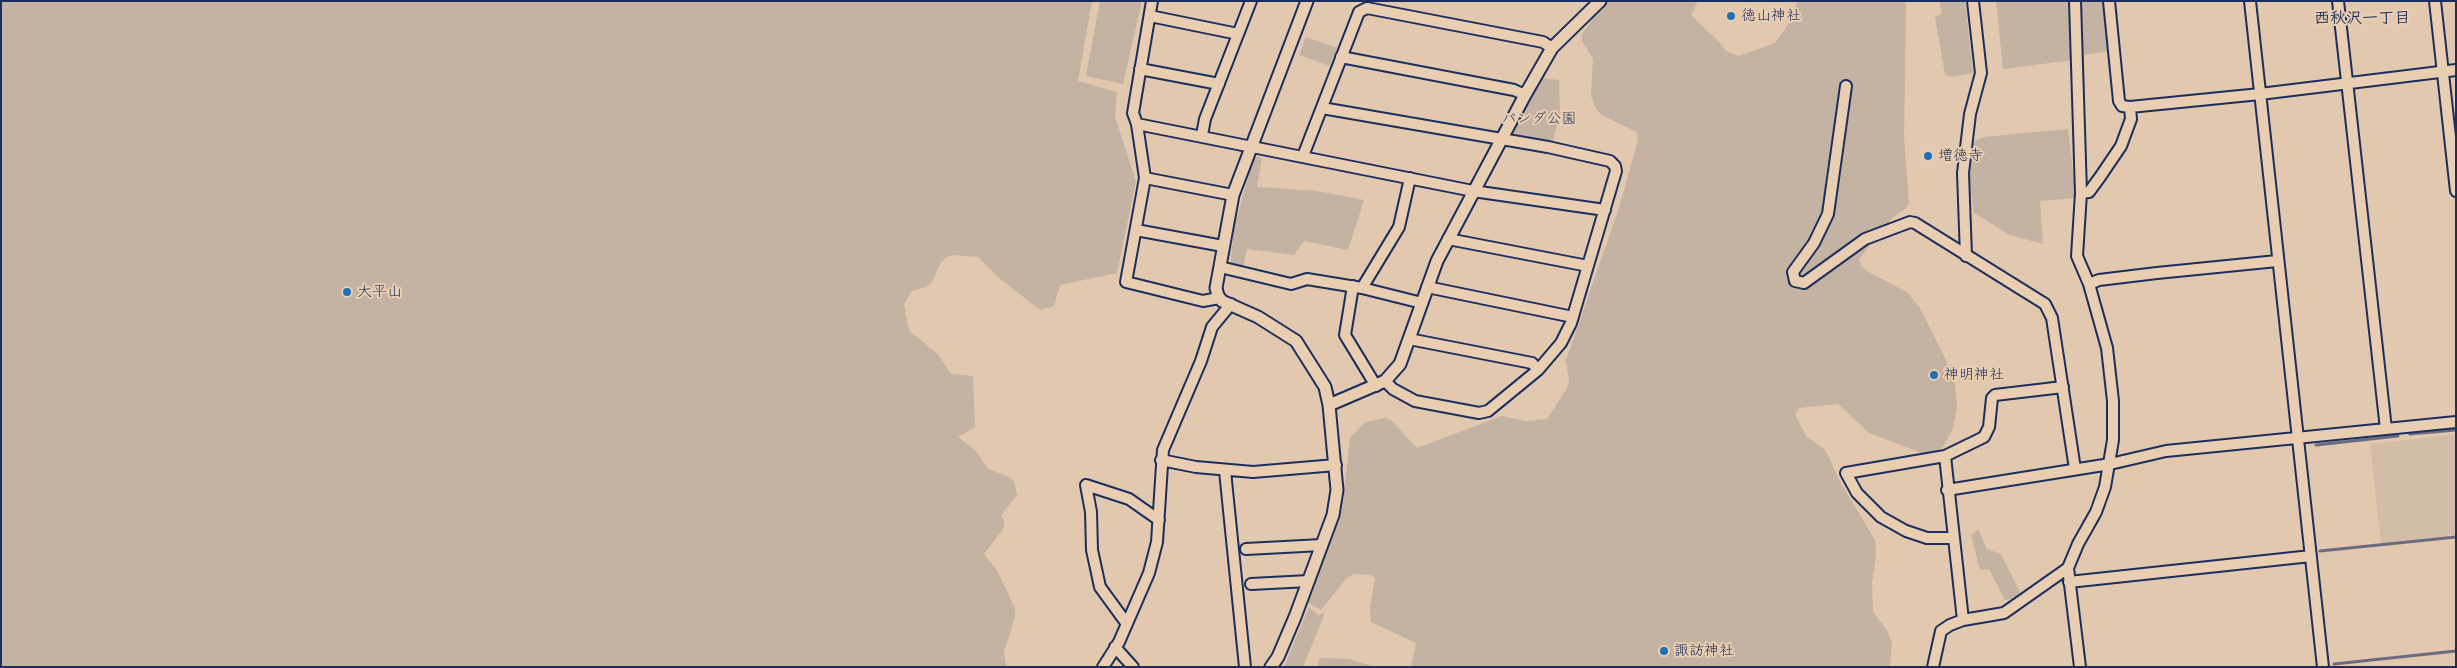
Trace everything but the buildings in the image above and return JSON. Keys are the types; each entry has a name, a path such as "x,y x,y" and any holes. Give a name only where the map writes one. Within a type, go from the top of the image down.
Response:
{"street":[{"path":"1152,1 1133,113 1137,124 1145,178 1126,282 1203,301 1219,298 1258,317 1296,341 1324,387 1329,405 1337,490 1333,515 1287,638 1271,667"},
{"path":"1202,136 1205,119 1251,1"},
{"path":"1219,298 1216,288 1233,195 1307,1"},
{"path":"1329,405 1380,383 1400,364 1448,239 1525,95 1552,48 1600,1"},
{"path":"1966,256 1963,173 1970,114 1981,73 1973,1"},
{"path":"2075,1 2081,194 2077,256 2089,284 2107,348 2113,401 2113,440 2110,464 2096,512 2078,544 2068,568 2080,667"},
{"path":"2109,1 2119,101 2122,106 2130,108 2456,70"},
{"path":"2250,1 2277,261 2298,424 2296,439 2323,667"},
{"path":"2338,1 2386,429"},
{"path":"2435,1 2456,192"},
{"path":"1303,156 1359,12 1367,8 1543,42 1552,48"},
{"path":"1150,16 1238,34"},
{"path":"1341,57 1514,90 1525,95"},
{"path":"1140,70 1219,84"},
{"path":"1846,86 1828,214 1814,243 1793,272 1795,281 1804,282 1865,239 1905,223 1915,223 2044,304 2049,310 2076,469"},
{"path":"1322,108 1548,147 1610,161 1616,171 1573,317 1561,343 1538,370 1488,411 1479,414 1415,400 1380,383 1345,335 1358,287 1399,227 1410,178"},
{"path":"2081,194 2089,192 2121,146 2129,126 2130,108"},
{"path":"1137,124 1474,191 1605,210"},
{"path":"1145,178 1233,195"},
{"path":"1136,230 1223,246"},
{"path":"1448,239 1588,266"},
{"path":"2089,284 2099,280 2147,274 2277,261"},
{"path":"1220,268 1291,284 1307,279 1358,287 1422,303"},
{"path":"1428,287 1573,317"},
{"path":"1103,667 1127,624 1149,573 1157,542 1160,460 1201,361 1212,327 1231,304"},
{"path":"1408,339 1532,363 1538,370"},
{"path":"1954,538 1927,538 1906,531 1882,517 1857,493 1846,473 1945,456 1984,437 1989,427 1992,398 1994,395 2063,387"},
{"path":"1948,490 2110,464 2166,451 2456,422"},
{"path":"1945,456 1962,620"},
{"path":"1160,460 1225,470 1253,472 1336,465"},
{"path":"1225,470 1235,591 1245,667"},
{"path":"1127,624 1100,587 1092,550 1091,512 1086,486 1129,499 1159,520"},
{"path":"1246,549 1322,545"},
{"path":"2069,582 2311,556"},
{"path":"1933,667 1941,631 1962,620 2004,613 2068,568"},
{"path":"1251,584 1309,581"},
{"path":"1115,647 1133,667"}],"shaded area":[{"path":"2456,434 2456,535 2381,543 2370,444"}],"green space":[{"path":"1,1 1092,1 1078,81 1117,92 1115,117 1136,181 1117,273 1060,285 1054,306 1040,310 999,278 978,257 954,255 947,257 941,262 932,282 926,287 912,291 904,304 909,331 938,354 951,374 973,376 975,427 958,437 975,450 988,469 1009,477 1014,481 1017,495 1001,515 1004,521 1004,528 984,554 998,572 1015,609 1015,617 1004,652 1006,667 1,667"},
{"path":"1100,1 1142,1 1123,84 1086,76"},
{"path":"1605,1 1698,1 1691,15 1726,51 1739,56 1775,43 1792,19 1797,1 1904,1 1906,5 1904,138 1909,203 1905,209 1892,218 1859,259 1861,266 1867,271 1908,293 1921,310 1945,358 1955,384 1957,406 1953,428 1943,447 1937,451 1922,453 1869,433 1838,404 1799,408 1795,414 1806,436 1824,449 1828,455 1839,480 1875,540 1876,554 1872,583 1873,612 1886,629 1892,642 1890,665 1886,667 1411,667 1416,643 1371,622 1370,607 1375,578 1370,575 1354,574 1347,578 1321,610 1307,602 1342,510 1350,438 1365,422 1386,418 1392,421 1417,448 1502,416 1526,421 1547,419 1567,388 1569,381 1566,360 1619,208 1638,140 1637,132 1602,115 1596,109 1591,96 1593,59 1582,41 1582,34"},
{"path":"1939,1 1965,1 1973,73 1949,77 1945,74 1935,17 1942,14"},
{"path":"1996,1 2070,1 2074,60 2003,69"},
{"path":"2079,1 2105,1 2110,51 2083,55"},
{"path":"1306,37 1337,48 1330,66 1299,55"},
{"name":"パンダ公園","path":"1539,78 1559,80 1560,114 1552,144 1513,135 1512,129"},
{"path":"2068,129 2076,198 2040,201 2043,244 2010,235 1974,213 1969,178 1972,142 1984,137"},
{"path":"1254,155 1262,158 1257,187 1317,191 1364,200 1348,250 1304,241 1294,255 1247,249 1242,272 1230,270 1234,228"},
{"path":"1978,529 1987,549 2001,554 2023,598 2005,600 1989,569 1980,570 1971,535"},
{"path":"1309,607 1318,615 1325,613 1303,667 1284,667"},
{"path":"1320,658 1349,659 1375,667 1317,667"}],"waterway":[{"path":"2410,434 2456,430"},
{"path":"2316,445 2398,436"},
{"path":"2320,551 2456,537"},
{"path":"2334,664 2456,651"}],"place":[{"name":"徳山神社","path":"1731,16"},
{"name":"増徳寺","path":"1928,156"},
{"name":"大平山","path":"347,292"},
{"name":"神明神社","path":"1934,375"},
{"name":"諏訪神社","path":"1664,651"}],"district":[{"name":"西秋沢一丁目","path":"2362,19"}]}
